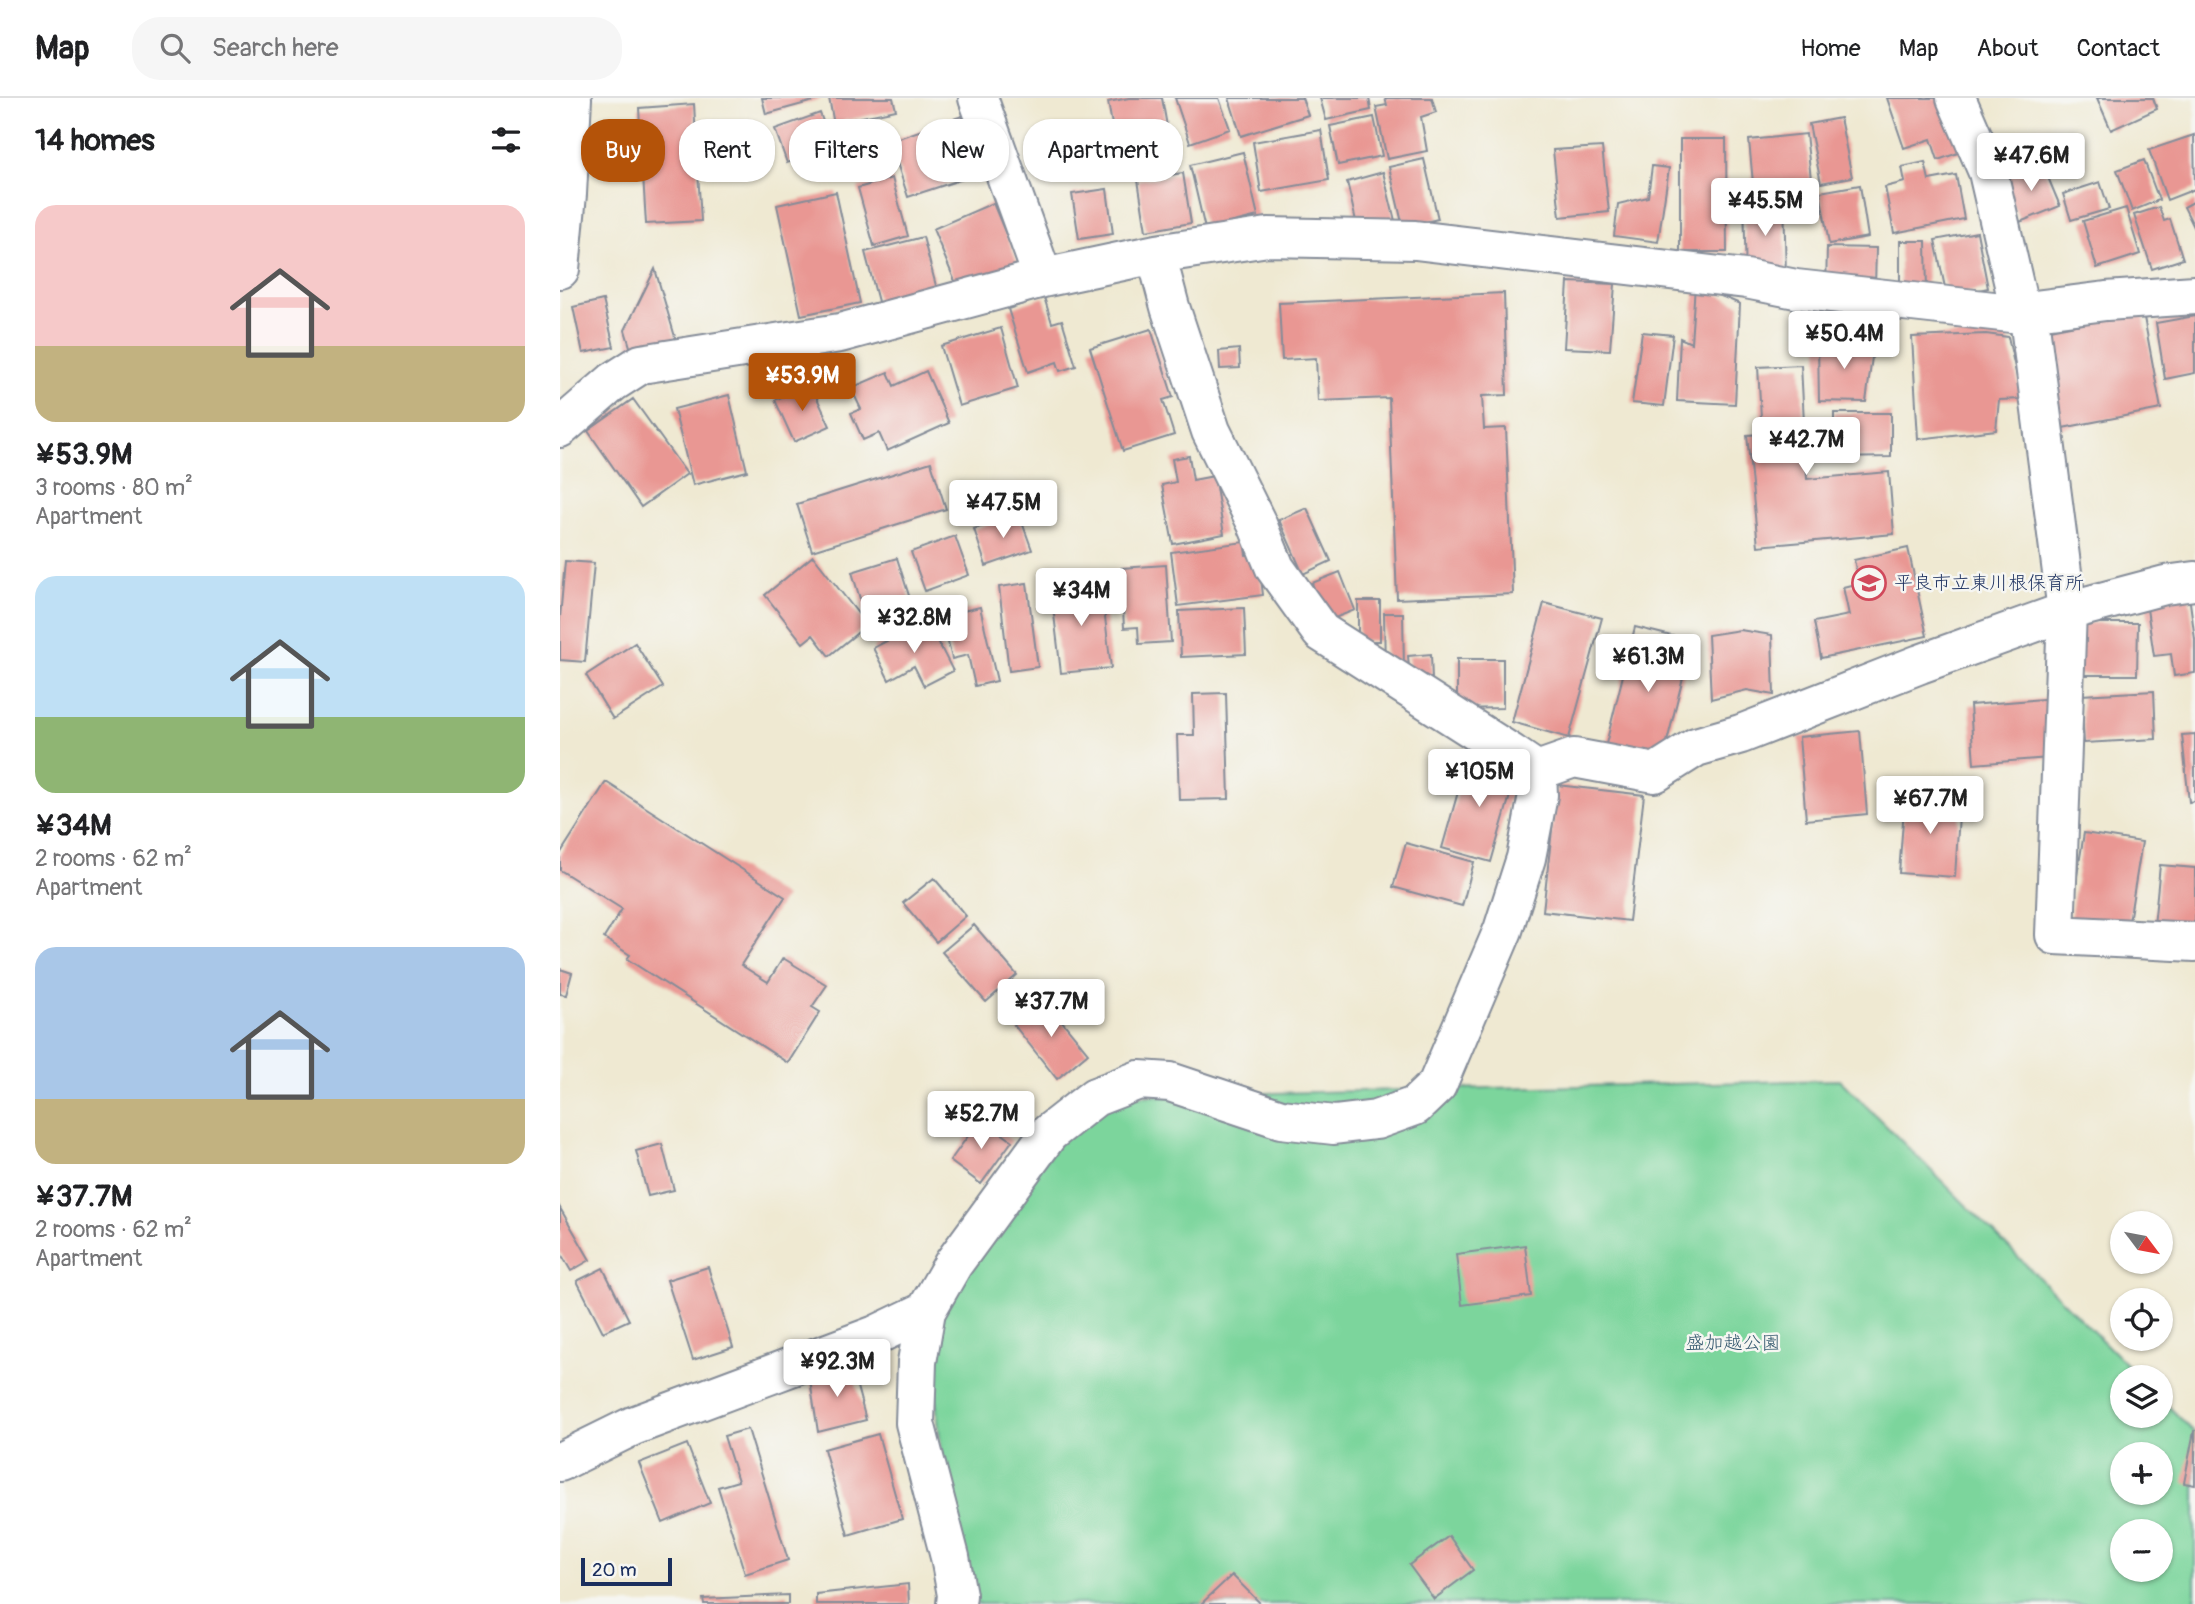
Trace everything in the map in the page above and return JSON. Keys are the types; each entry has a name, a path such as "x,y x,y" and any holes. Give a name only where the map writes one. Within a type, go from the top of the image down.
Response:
{"street":[{"path":"560,267 572,98"},
{"path":"982,98 1043,278"},
{"path":"1956,98 1988,172 2024,311 2067,611 2055,935 2195,942"},
{"path":"560,428 612,382 641,364 840,333 1043,278 1156,254 1268,237 1415,240 1746,279 1796,289 2011,313 2106,301 2195,295"},
{"path":"956,1604 957,1595 950,1557 915,1423 917,1362 926,1311 953,1264 1049,1133 1095,1097 1139,1080 1170,1082 1281,1119 1334,1125 1376,1120 1415,1106 1437,1085 1503,930 1526,858 1538,795 1536,771 1321,632 1299,603 1275,568 1257,524 1211,431 1170,307 1156,254"},
{"path":"1536,771 1574,758 1655,773 1696,747 1741,734 1920,664 2067,611 2165,585 2195,581"},
{"path":"560,1462 633,1426 876,1335 926,1311"}],"green space":[{"name":"盛加越公園","path":"1840,1080 2127,1365 2110,1365 2110,1428 2173,1428 2173,1411 2195,1433 2195,1604 977,1604 957,1595 926,1311 1095,1097"}],"building":[{"path":"762,98 821,98 821,99 766,114"},
{"path":"829,98 893,98 896,110 853,119 833,119"},
{"path":"1129,98 1162,98 1166,119 1111,119 1108,102"},
{"path":"1175,98 1219,98 1230,129 1190,143"},
{"path":"1229,98 1302,98 1308,115 1241,136"},
{"path":"1320,98 1369,98 1371,110 1326,120"},
{"path":"1385,98 1432,98 1436,112 1421,117 1427,151 1387,159 1376,107 1387,105"},
{"path":"1887,98 1946,98 1964,151 1938,160 1931,139 1904,148"},
{"path":"2097,98 2153,98 2157,109 2111,130"},
{"path":"694,104 695,119 679,119 679,182 699,182 701,221 646,224 643,182 665,182 665,119 640,119 639,108"},
{"path":"820,113 822,119 803,119"},
{"path":"1374,117 1382,156 1338,165 1330,126"},
{"path":"1840,118 1852,177 1821,183 1809,124"},
{"path":"789,124 789,162 787,163 775,129"},
{"path":"1321,130 1329,180 1261,192 1253,142"},
{"path":"916,132 916,182 954,182 908,197 902,178 902,137"},
{"path":"1806,134 1812,188 1754,194 1749,140"},
{"path":"2194,135 2195,189 2167,200 2149,150"},
{"path":"1680,139 1726,139 1727,252 1680,252"},
{"path":"1602,147 1609,212 1560,217 1553,150"},
{"path":"1243,152 1258,216 1205,229 1190,165"},
{"path":"1424,159 1438,219 1403,227 1389,167"},
{"path":"2144,160 2159,200 2132,211 2117,170"},
{"path":"1925,162 1929,180 1956,175 1964,219 1894,233 1885,187 1905,182 1902,167"},
{"path":"2042,163 2060,206 2020,222 2003,179"},
{"path":"1652,166 1669,168 1658,242 1614,236 1618,204 1648,197"},
{"path":"1383,172 1396,225 1359,234 1347,182"},
{"path":"1183,173 1191,223 1146,231 1138,182 1183,182"},
{"path":"878,182 893,182 908,236 874,246 858,188"},
{"path":"2100,182 2109,209 2071,220 2063,194"},
{"path":"1860,185 1868,237 1829,244 1820,192"},
{"path":"1107,189 1113,234 1079,239 1072,194"},
{"path":"836,192 860,303 801,315 777,205"},
{"path":"1784,198 1786,277 1746,279 1744,199"},
{"path":"2195,201 2195,229 2184,207"},
{"path":"993,203 1019,266 959,291 933,229"},
{"path":"2159,207 2164,221 2170,219 2183,259 2152,269 2134,215"},
{"path":"2126,208 2140,254 2097,268 2083,221"},
{"path":"1977,232 1988,288 1947,297 1935,240"},
{"path":"923,237 939,297 881,313 865,252"},
{"path":"1900,241 1926,241 1927,293 1900,293"},
{"path":"1827,247 1876,248 1875,288 1826,288"},
{"path":"655,269 678,347 634,360 625,330"},
{"path":"1568,282 1615,284 1610,350 1564,348"},
{"path":"1695,285 1740,304 1735,404 1677,401 1680,338 1691,343"},
{"path":"1504,293 1507,395 1482,396 1484,429 1506,428 1513,594 1397,599 1389,398 1318,401 1316,358 1282,360 1279,303"},
{"path":"1044,297 1052,323 1062,320 1076,366 1060,371 1057,362 1028,372 1008,309"},
{"path":"603,300 614,347 583,353 573,307"},
{"path":"2143,312 2161,409 2052,430 2034,333"},
{"path":"2195,316 2195,373 2165,379 2156,323"},
{"path":"1001,328 1018,388 959,406 941,346"},
{"path":"1151,329 1173,397 1163,400 1174,435 1123,451 1090,348"},
{"path":"1642,332 1673,335 1664,406 1632,403"},
{"path":"1986,334 2008,337 2022,399 1999,400 1996,430 1918,439 1912,337"},
{"path":"1818,342 1874,342 1866,402 1819,401"},
{"path":"1239,349 1240,368 1220,369 1219,351"},
{"path":"1801,365 1807,479 1889,472 1894,534 1758,546 1747,435 1762,434 1758,367"},
{"path":"926,371 949,423 887,451 879,433 863,440 851,413 861,409 851,388 888,372 894,386"},
{"path":"810,383 830,426 794,442 775,400"},
{"path":"729,395 747,471 693,485 674,409"},
{"path":"633,399 687,474 641,507 588,431"},
{"path":"1834,413 1891,413 1891,457 1834,458"},
{"path":"1189,456 1193,480 1214,476 1224,534 1173,544 1162,485 1176,482 1172,459"},
{"path":"931,462 946,509 812,551 797,504"},
{"path":"1307,508 1331,561 1303,574 1279,520"},
{"path":"1019,514 1032,550 986,566 974,529"},
{"path":"955,536 969,575 925,591 911,552"},
{"path":"1244,542 1246,555 1258,554 1263,595 1178,606 1171,552"},
{"path":"1908,548 1927,636 1821,658 1814,622 1849,615 1843,587 1859,583 1854,560"},
{"path":"813,556 867,625 829,656 813,635 803,643 765,595"},
{"path":"897,558 912,605 866,619 852,572"},
{"path":"565,561 594,563 585,662 560,660 560,618"},
{"path":"1166,565 1171,642 1139,644 1138,627 1124,628 1121,568"},
{"path":"1340,572 1355,610 1327,621 1312,583"},
{"path":"1027,583 1038,667 1009,671 999,587"},
{"path":"1101,583 1111,668 1061,673 1051,589"},
{"path":"2189,595 2195,639 2195,673 2174,676 2171,654 2154,656 2146,602"},
{"path":"1358,601 1380,601 1380,641 1358,641"},
{"path":"1544,603 1602,618 1569,738 1512,722"},
{"path":"980,607 997,681 975,686 968,655 952,659 942,616"},
{"path":"1244,608 1246,654 1181,657 1179,611"},
{"path":"1384,613 1403,613 1404,670 1385,670"},
{"path":"927,620 953,671 924,686 914,666 889,680 873,648"},
{"path":"2078,623 2138,623 2137,675 2078,675"},
{"path":"1635,627 1692,641 1662,762 1605,748"},
{"path":"1740,630 1772,635 1774,695 1747,690 1711,699 1708,635"},
{"path":"635,643 663,687 613,719 586,675"},
{"path":"1431,654 1432,680 1410,681 1408,656"},
{"path":"1457,659 1503,659 1503,708 1457,709"},
{"path":"2154,691 2156,739 2084,743 2081,695"},
{"path":"1226,693 1229,799 1179,800 1177,735 1194,735 1193,694"},
{"path":"2056,698 2061,757 1974,764 1970,705"},
{"path":"1860,731 1867,814 1806,820 1799,737"},
{"path":"2195,734 2195,801 2189,802 2182,735"},
{"path":"1482,746 1508,762 1500,789 1511,792 1491,862 1442,848 1462,778 1469,780"},
{"path":"606,782 785,897 741,965 768,982 783,958 827,985 812,1007 820,1012 788,1063 627,959 630,955 604,938 622,909 560,870 560,854"},
{"path":"1557,785 1644,795 1629,921 1543,911"},
{"path":"1905,795 1960,799 1955,877 1899,873"},
{"path":"2084,833 2142,842 2127,934 2069,925"},
{"path":"1406,843 1474,862 1462,906 1393,887"},
{"path":"2160,865 2195,868 2195,930 2154,926"},
{"path":"934,878 966,916 936,942 903,903"},
{"path":"974,925 1017,975 986,1002 942,952"},
{"path":"560,969 572,973 566,995 560,994"},
{"path":"1044,999 1088,1053 1057,1079 1014,1025"},
{"path":"981,1118 1012,1141 981,1184 950,1161"},
{"path":"662,1144 674,1190 648,1196 636,1151"},
{"path":"560,1208 590,1260 571,1271 560,1252"},
{"path":"1525,1245 1531,1296 1462,1305 1456,1254"},
{"path":"708,1267 733,1347 693,1360 667,1280"},
{"path":"603,1268 629,1320 603,1332 577,1281"},
{"path":"850,1361 866,1420 818,1432 810,1380"},
{"path":"748,1429 788,1560 745,1574 718,1487 738,1481 724,1436"},
{"path":"2195,1431 2195,1485 2184,1483"},
{"path":"878,1434 902,1519 848,1535 824,1449"},
{"path":"687,1444 710,1503 663,1523 639,1463"},
{"path":"1449,1536 1473,1570 1434,1599 1409,1565"},
{"path":"1232,1575 1261,1604 1201,1604"},
{"path":"908,1584 909,1604 816,1604 816,1594"},
{"path":"788,1595 788,1604 704,1604 703,1599"}],"place":[{"name":"平良市立東川根保育所","path":"1869,583"}]}
